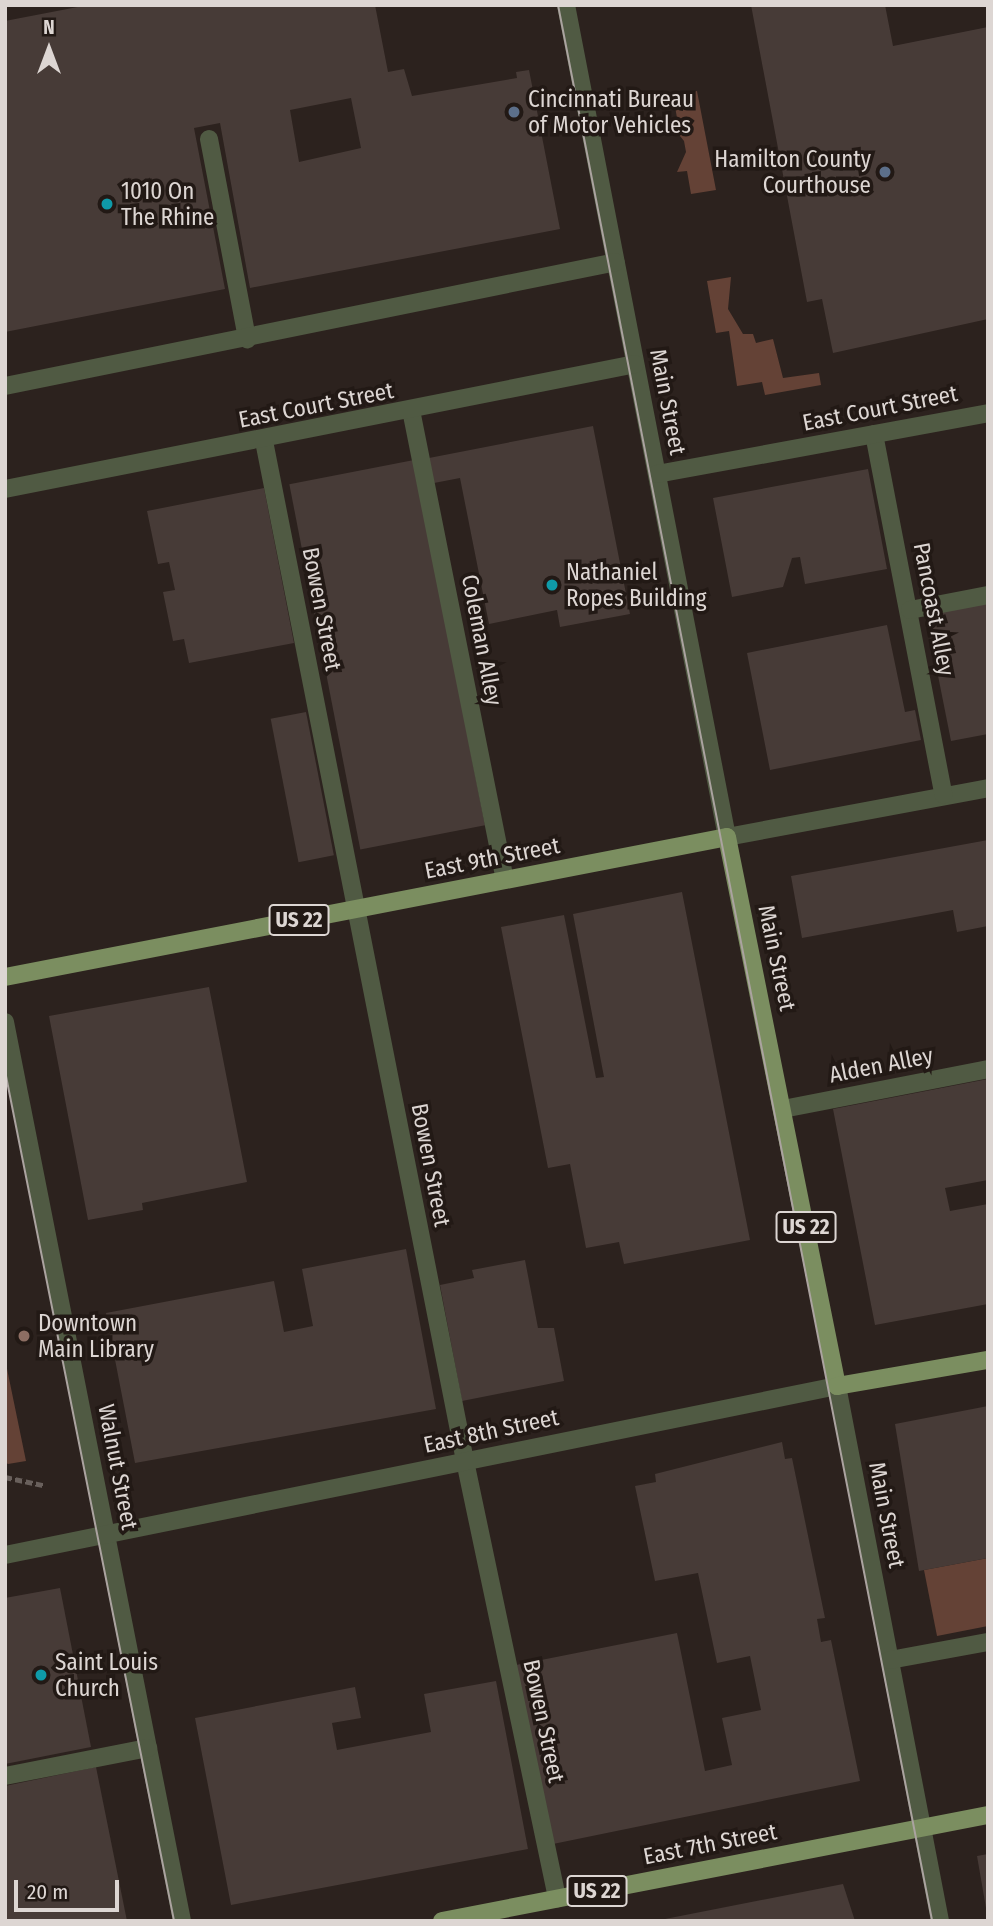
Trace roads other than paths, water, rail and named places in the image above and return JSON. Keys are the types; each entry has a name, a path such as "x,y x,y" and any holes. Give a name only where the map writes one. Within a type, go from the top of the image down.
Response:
{"main road":[{"name":"East 9th Street","path":"5,977 727,837"},
{"name":"Main Street","path":"727,837 837,1386"},
{"name":"East 8th Street","path":"837,1386 988,1360"},
{"name":"East 7th Street","path":"442,1921 988,1815"}],"street":[{"name":"Main Street","path":"566,5 727,837"},
{"path":"209,139 247,339"},
{"path":"5,386 616,262"},
{"name":"East Court Street","path":"5,489 635,365"},
{"name":"Coleman Alley","path":"411,410 505,880"},
{"name":"East Court Street","path":"657,474 988,413"},
{"name":"Pancoast Alley","path":"874,434 910,610 943,794"},
{"name":"Bowen Street","path":"264,440 465,1461 557,1898"},
{"path":"910,610 988,595"},
{"name":"East 9th Street","path":"727,837 943,794 988,788"},
{"name":"Walnut Street","path":"5,1022 182,1921"},
{"name":"Alden Alley","path":"783,1110 988,1069"},
{"name":"Main Street","path":"837,1386 940,1921"},
{"name":"East 8th Street","path":"5,1555 837,1386"},
{"path":"890,1660 988,1642"},
{"path":"5,1776 148,1748"}],"tram line":[{"path":"558,5 932,1921"},
{"path":"5,1071 174,1921"}],"place":[{"name":"Cincinnati Bureau of Motor Vehicles","path":"514,112"},
{"name":"Hamilton County Courthouse","path":"885,172"},
{"name":"1010 On The Rhine","path":"107,204"},
{"name":"Nathaniel Ropes Building","path":"552,585"},
{"name":"Downtown Main Library","path":"24,1336"},
{"name":"Saint Louis Church","path":"41,1675"}]}
